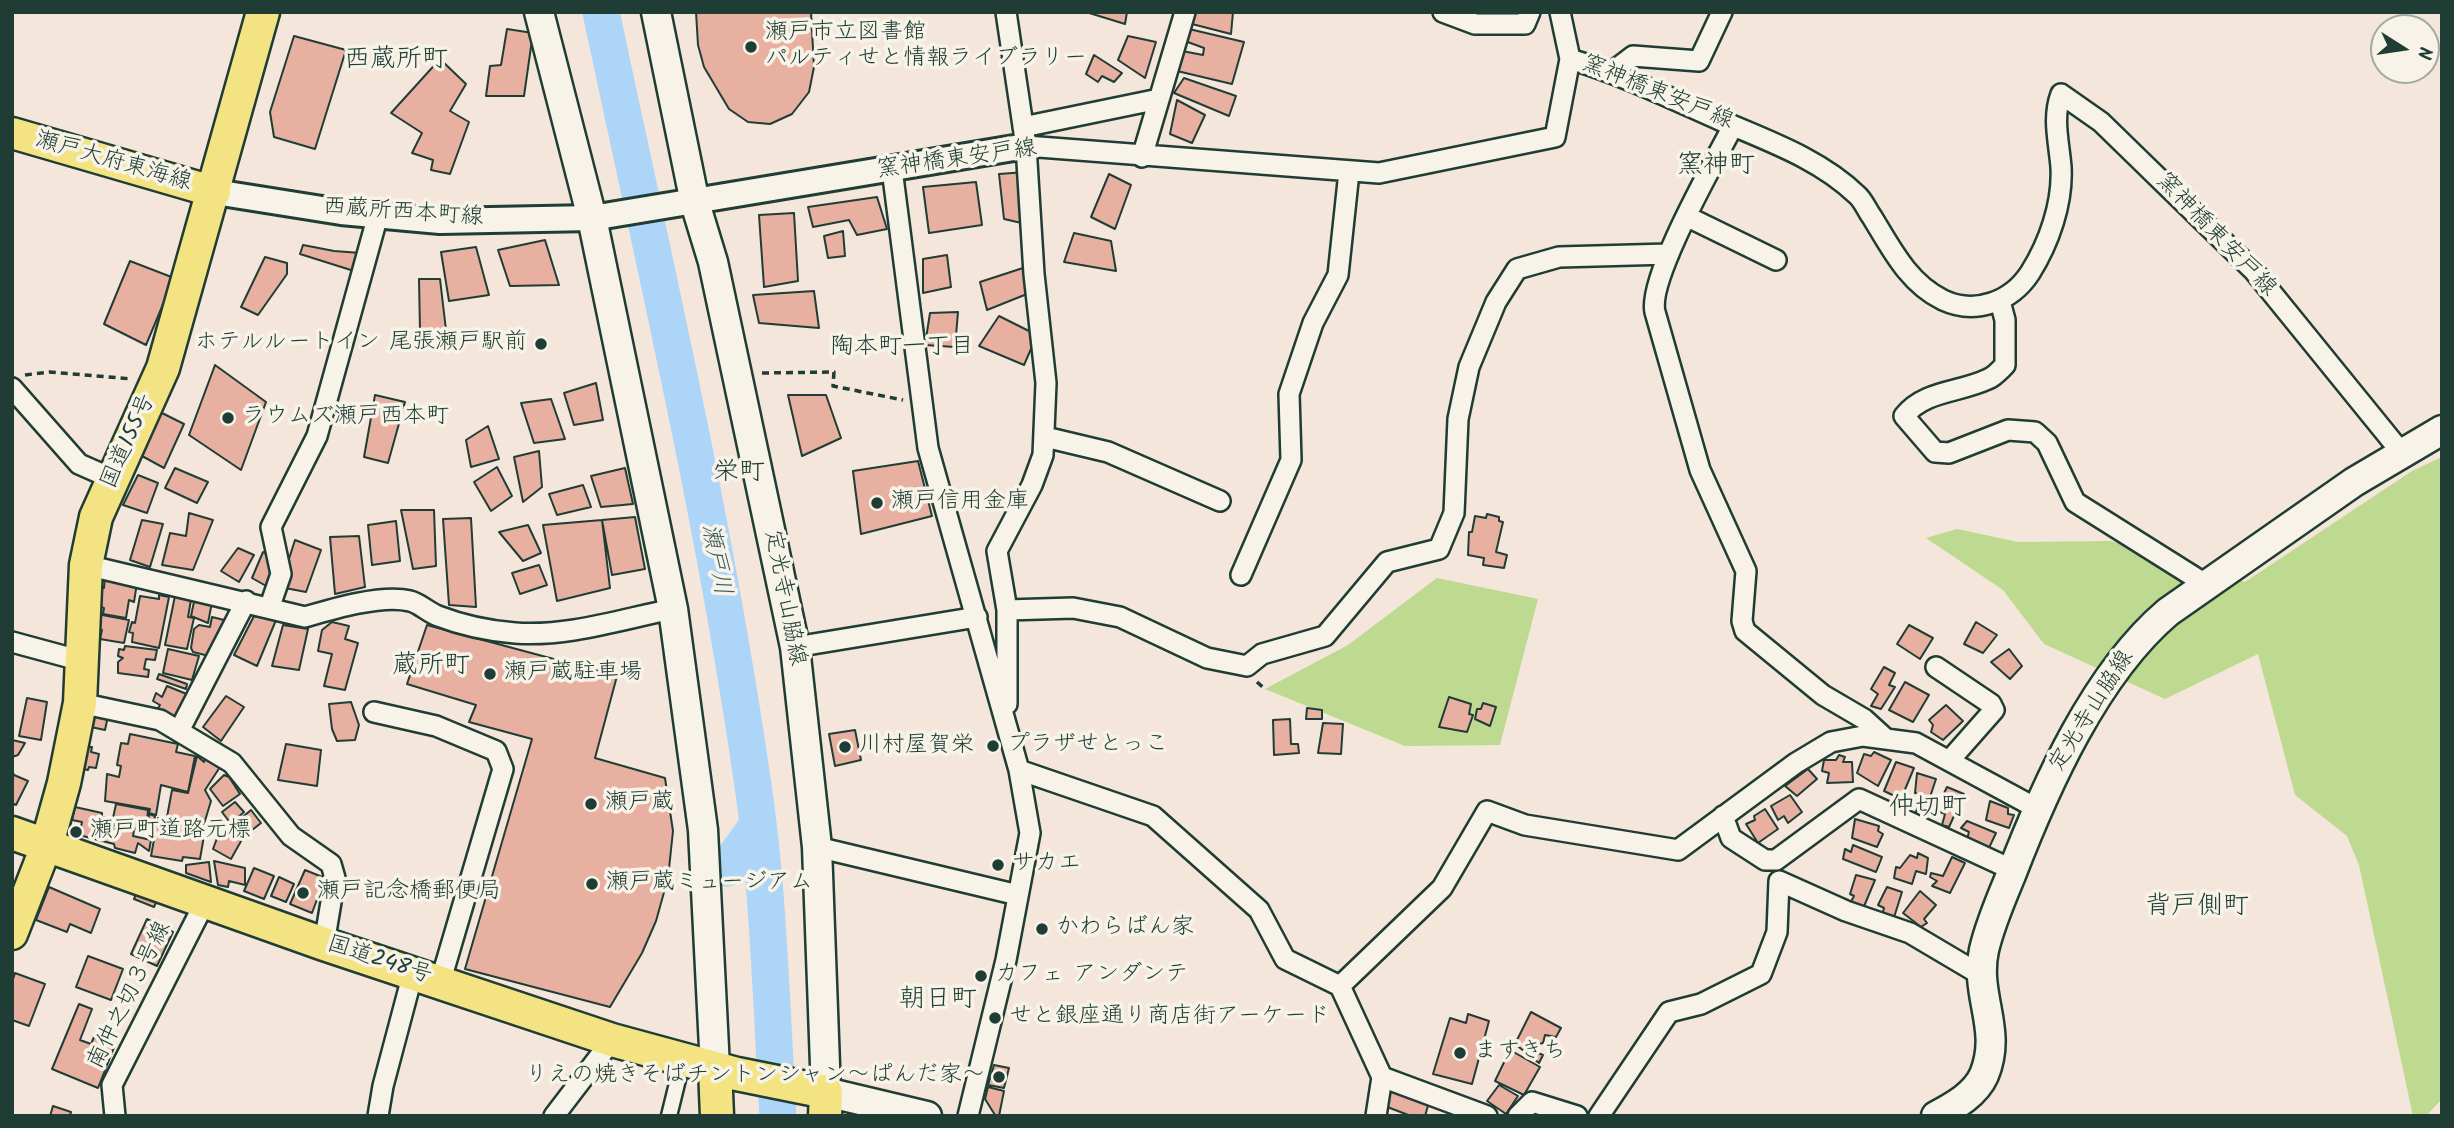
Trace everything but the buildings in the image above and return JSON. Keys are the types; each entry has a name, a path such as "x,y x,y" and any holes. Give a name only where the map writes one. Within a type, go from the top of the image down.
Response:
{"highway":[{"name":"国道155号","path":"47,844 64,783 80,703 86,565 96,517 158,381 215,192 263,12"},
{"path":"12,832 47,844"},
{"name":"国道248号","path":"47,844 324,944 611,1040 817,1099"},
{"path":"717,1116 726,1071"}],"main road":[{"path":"539,12 599,217 673,609 703,830 726,1071"},
{"name":"定光寺山脇線","path":"656,12 685,204 713,262 795,648 817,847 817,1099"},
{"name":"瀬戸大府東海線","path":"12,134 215,192"},
{"name":"定光寺山脇線","path":"1936,1116 1973,1092 1983,1078 1990,1057 1992,1026 1981,975 1992,923 2036,808 2073,739 2143,634 2207,585 2401,452 2442,430"},
{"path":"12,934 47,844"},
{"path":"817,1099 927,1116"}],"street":[{"path":"1006,12 1025,137 1034,274 1046,383 1043,455 1032,485 997,551 1007,610 1006,730"},
{"path":"1142,157 1185,12"},
{"path":"1443,12 1475,24 1525,24 1530,12"},
{"path":"1560,12 1570,59"},
{"path":"1612,72 1633,56 1699,61 1722,12"},
{"name":"窯神橋東安戸線","path":"599,217 892,169 1025,137 1142,157 1379,173 1555,137 1570,59 1612,72 1803,157 1858,195 1896,251 1902,268 1931,292 1962,307 2000,301 2029,275 2054,223 2061,171 2055,111 2061,94 2101,122 2254,271 2401,452"},
{"path":"1025,137 1159,99"},
{"path":"1733,126 1669,254 1652,299 1700,470 1746,571 1742,621 1745,631 1823,695 1864,719 1886,739"},
{"path":"892,169 928,447 1018,769 1030,833 1006,960 968,1116"},
{"path":"1241,575 1291,460 1289,394 1313,323 1338,275 1349,172"},
{"name":"西蔵所西本町線","path":"215,192 378,215 471,222 599,217"},
{"path":"270,606 281,574 271,527 317,436 378,215"},
{"path":"1688,217 1776,260"},
{"path":"1007,610 1073,608 1120,617 1208,658 1247,666 1262,654 1325,636 1387,562 1439,549 1454,513 1458,419 1469,367 1496,302 1517,269 1559,257 1669,254"},
{"path":"2000,301 2005,320 2005,365 1989,379 1949,390 1913,405 1903,416 1935,453 1949,453 2008,430 2035,432 2047,443 2075,502 2207,585"},
{"path":"12,388 79,464 113,479"},
{"path":"1045,437 1108,452 1220,501"},
{"path":"86,565 270,606 305,617 333,608 381,601 410,601 434,615 472,628 519,633 558,632 673,609"},
{"path":"178,731 246,601"},
{"path":"795,648 976,617"},
{"path":"12,642 82,661"},
{"path":"1936,667 1991,704 1994,710 1949,761"},
{"path":"80,703 160,720 232,763 290,836 331,864 335,878 324,944"},
{"path":"374,712 436,726 496,751 503,769 427,978 383,1086 378,1116"},
{"path":"1340,986 1443,888 1487,811 1525,825 1678,850 1796,763 1831,742 1863,736 1916,743 2036,808"},
{"path":"1018,769 1153,816 1259,910 1285,959 1340,986 1382,1077 1376,1116"},
{"path":"1723,816 1731,838 1765,860 1776,860 1859,799 2013,870"},
{"path":"817,847 1018,895"},
{"path":"1599,1116 1669,1012 1701,1004 1760,974 1777,932 1779,881 1846,911 1910,933 1981,975"},
{"name":"南仲之切３号線","path":"116,1116 112,1085 206,900"},
{"path":"554,1116 611,1040"},
{"path":"669,1116 683,1059"},
{"path":"1382,1077 1487,1116"},
{"path":"1518,1116 1532,1102 1577,1116"}],"path":[{"path":"12,376 49,372 158,381"},
{"path":"737,373 834,372 833,386 923,404"}],"green space":[{"path":"2442,457 2440,1101 2426,1116 2413,1116 2359,865 2347,836 2295,795 2258,654 2165,699 2044,644 2003,590 1926,538 1957,529 2018,542 2111,541 2245,582 2412,471"},
{"path":"1437,578 1538,599 1500,745 1405,746 1265,689 1348,645"}],"waterway":[{"name":"瀬戸川","path":"601,12 683,395 737,683 762,863 778,1116"},
{"path":"727,868 758,825"}],"place":[{"name":"瀬戸市立図書館 パルティせと情報ライブラリー","path":"751,47"},
{"name":"ホテルルートイン 尾張瀬戸駅前","path":"541,344"},
{"name":"ラウムズ瀬戸西本町","path":"228,418"},
{"name":"瀬戸信用金庫","path":"877,503"},
{"name":"瀬戸蔵駐車場","path":"490,674"},
{"name":"プラザせとっこ","path":"993,746"},
{"name":"川村屋賀栄","path":"845,747"},
{"name":"瀬戸蔵","path":"591,804"},
{"name":"瀬戸町道路元標","path":"76,832"},
{"name":"サカエ","path":"998,865"},
{"name":"瀬戸蔵ミュージアム","path":"592,884"},
{"name":"瀬戸記念橋郵便局","path":"303,893"},
{"name":"かわらばん家","path":"1042,929"},
{"name":"カフェ アンダンテ","path":"981,976"},
{"name":"せと銀座通り商店街アーケード","path":"995,1018"},
{"name":"ますきち","path":"1460,1053"},
{"name":"りえの焼きそばチントンシャン～ぱんだ家～","path":"999,1077"}],"district":[{"name":"西蔵所町","path":"396,62"},
{"name":"窯神町","path":"1716,168"},
{"name":"陶本町一丁目","path":"902,349"},
{"name":"栄町","path":"739,475"},
{"name":"蔵所町","path":"431,668"},
{"name":"仲切町","path":"1928,810"},
{"name":"背戸側町","path":"2197,909"},
{"name":"朝日町","path":"938,1002"}]}
